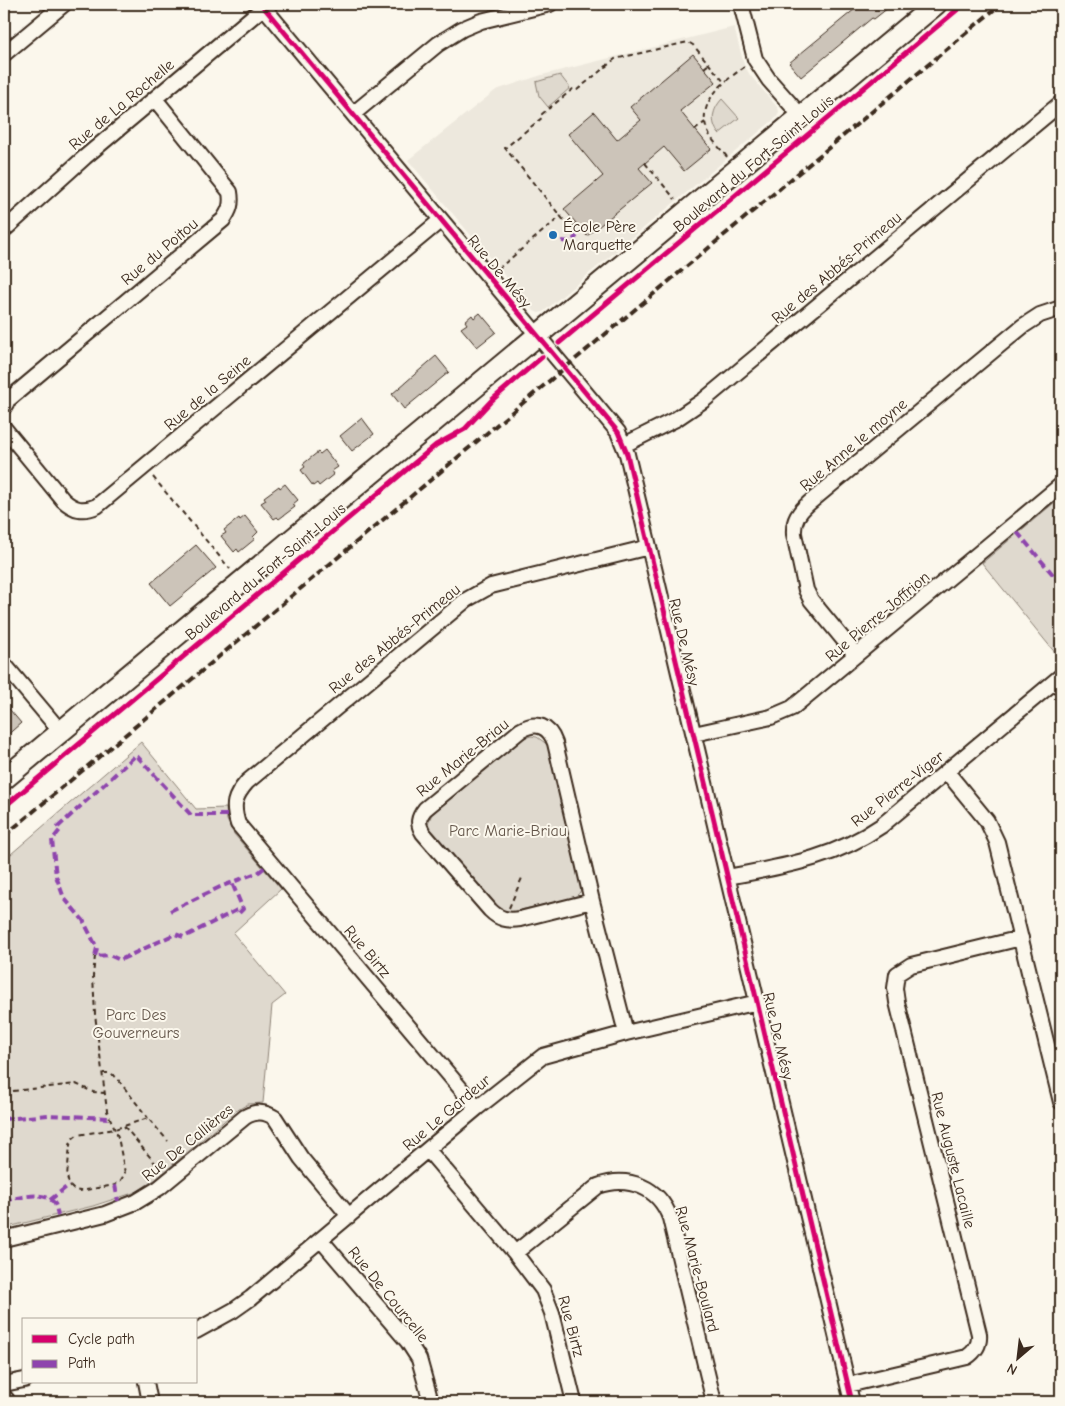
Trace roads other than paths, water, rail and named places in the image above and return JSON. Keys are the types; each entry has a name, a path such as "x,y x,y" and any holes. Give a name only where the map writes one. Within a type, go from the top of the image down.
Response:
{"street":[{"path":"4,54 64,4"},
{"path":"353,114 438,44 462,29 481,21 550,4"},
{"path":"741,4 755,59 769,80 801,116"},
{"name":"Boulevard du Fort-Saint-Louis","path":"4,779 936,4"},
{"name":"Rue De Mésy","path":"262,6 618,432 624,445 852,1402"},
{"name":"Rue de La Rochelle","path":"4,230 85,157 262,6"},
{"name":"Rue du Poitou","path":"4,407 8,400 223,220 229,211 230,192 155,99"},
{"path":"1057,106 1061,121"},
{"name":"Rue des Abbés-Primeau","path":"624,445 676,419 704,400 1057,106"},
{"name":"Rue de la Seine","path":"4,428 57,494 70,506 79,510 89,510 97,506 441,220"},
{"name":"Rue Anne le moyne","path":"856,656 808,595 794,534 793,526 796,518 810,503 1023,326 1040,315 1061,308"},
{"name":"Rue Pierre-Joffrion","path":"694,734 785,712 798,704 1061,485"},
{"name":"Rue des Abbés-Primeau","path":"235,814 234,803 238,792 247,782 479,591 491,586 649,547"},
{"path":"4,664 61,732"},
{"name":"Rue Pierre-Viger","path":"728,877 815,858 848,846 881,826 1061,677"},
{"name":"Rue Marie-Briau","path":"592,901 520,919 504,920 490,910 424,833 419,826 418,820 425,809 521,730 533,725 540,725 547,729 555,742 592,901 626,1033"},
{"path":"946,772 987,822 999,848 1061,1102"},
{"name":"Rue Birtz","path":"235,814 238,824 477,1108"},
{"name":"Rue Auguste Lacaille","path":"848,1385 967,1357 973,1353 978,1344 979,1334 897,1002 895,981 897,974 910,965 1021,938"},
{"name":"Rue Le Gardeur","path":"198,1330 240,1306 477,1108 543,1056 626,1033 758,1002"},
{"name":"Rue De Callières","path":"4,1239 105,1214 136,1202 159,1188 245,1117 257,1112 275,1118 301,1158 349,1216"},
{"name":"Rue Birtz","path":"428,1150 537,1280 548,1300 574,1402"},
{"name":"Rue Marie-Boulard","path":"515,1253 598,1186 622,1181 640,1184 647,1188 664,1204 670,1218 714,1402"},
{"name":"Rue De Courcelle","path":"321,1240 408,1342 419,1359 431,1402"},
{"path":"4,1384 22,1380"},
{"path":"146,1384 150,1402"}],"railway":[{"path":"4,836 1001,4"}],"place":[{"name":"École Père Marquette","path":"553,235"}],"park label":[{"name":"Parc Marie-Briau","path":"508,830"},
{"name":"Parc Des Gouverneurs","path":"136,1023"}]}
